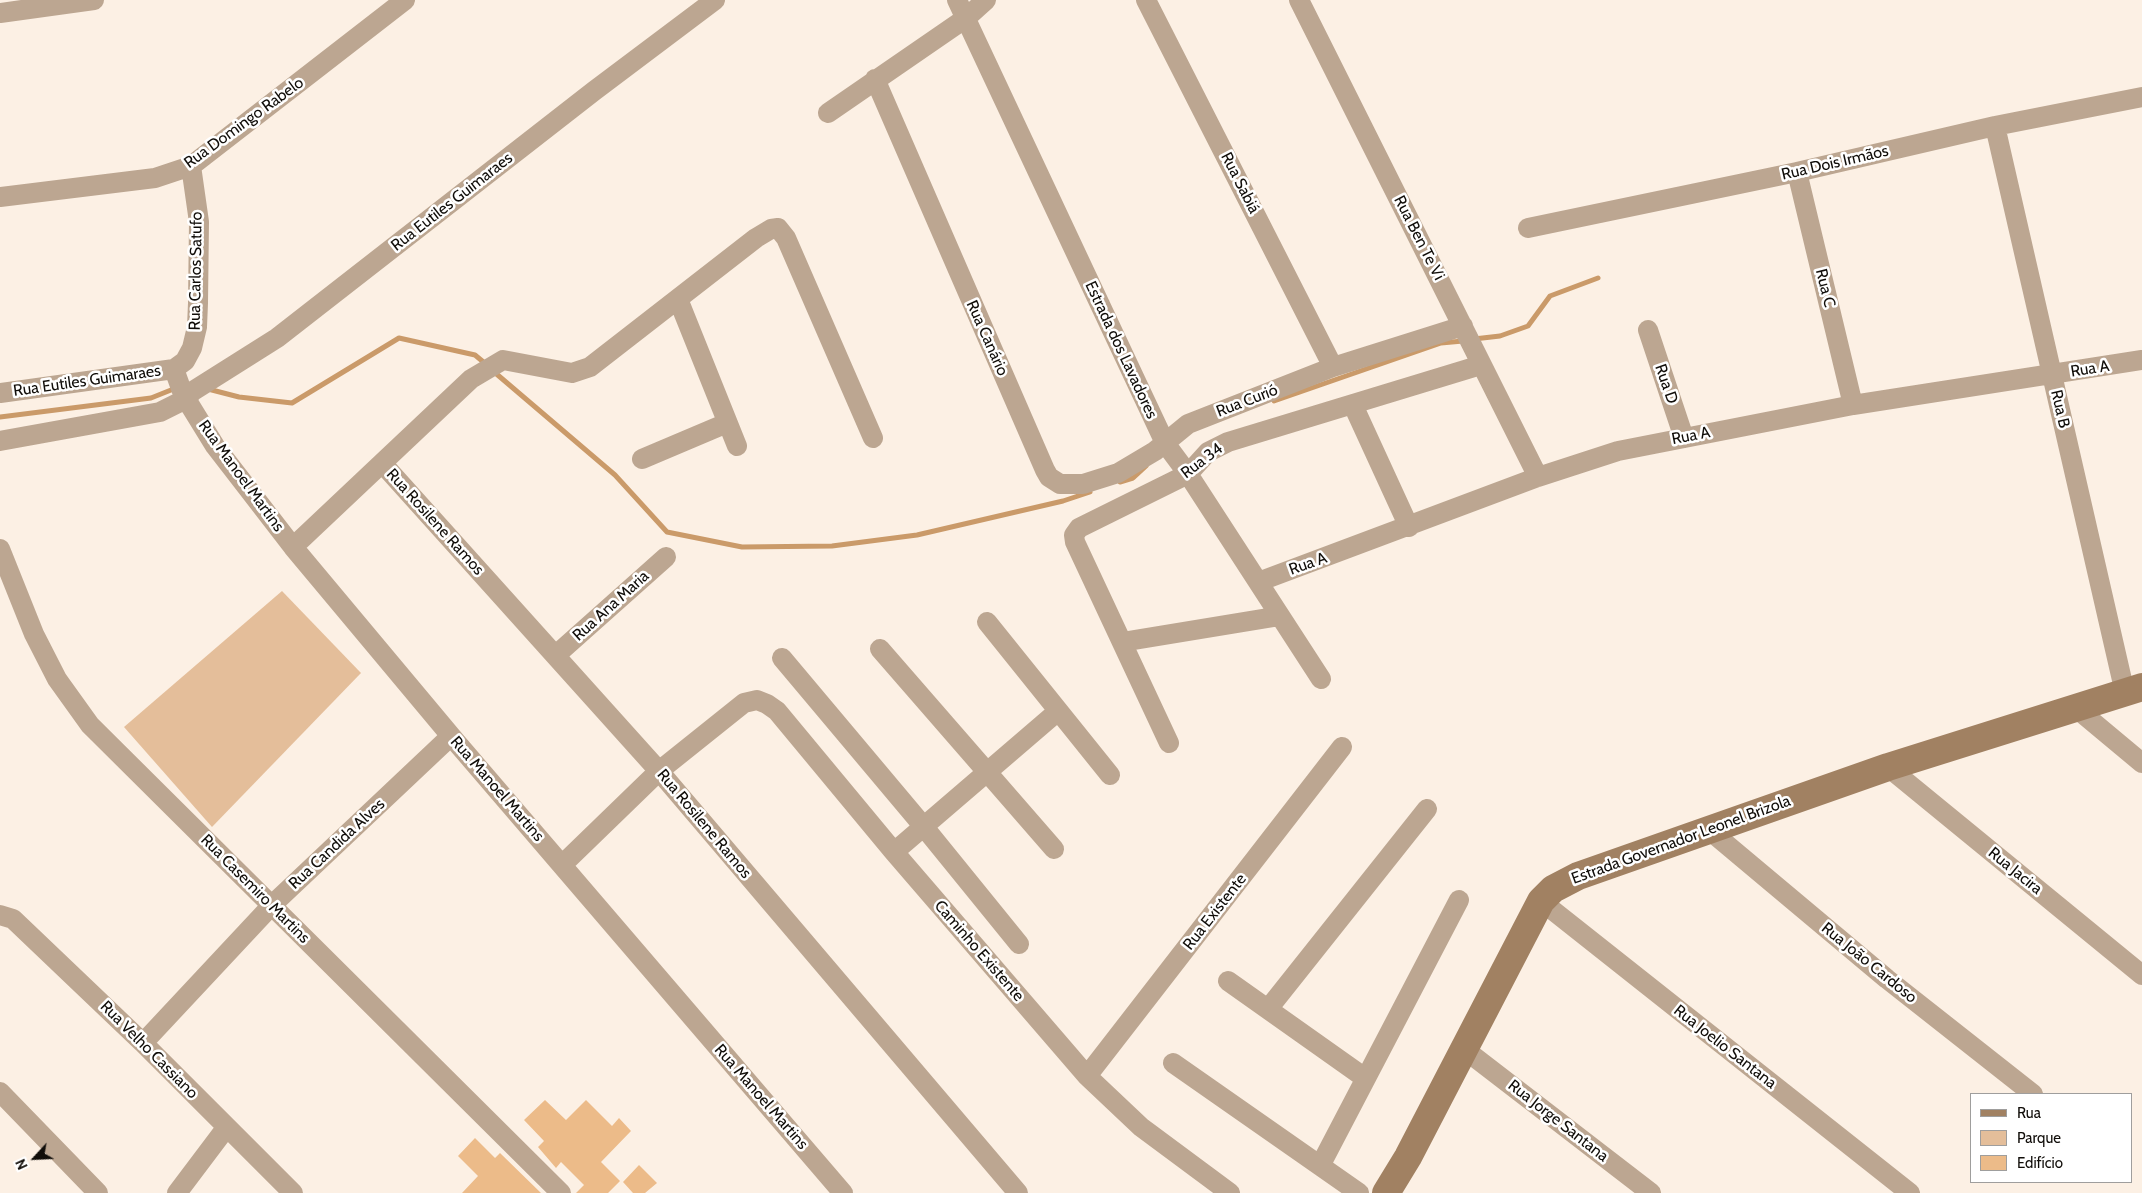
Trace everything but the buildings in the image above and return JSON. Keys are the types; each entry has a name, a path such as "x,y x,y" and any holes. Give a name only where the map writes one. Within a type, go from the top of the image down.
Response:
{"main road":[{"name":"Estrada Governador Leonel Brizola","path":"1386,1193 1408,1157 1541,901 1553,889 1578,876 1888,767 2134,690"}],"street":[{"path":"0,13 94,0"},
{"name":"Rua Domingo Rabelo","path":"0,196 155,178 191,166 405,0"},
{"name":"Rua Eutiles Guimaraes","path":"0,441 160,412 277,338 594,91 715,0"},
{"path":"828,113 875,79 961,9 986,0"},
{"name":"Rua Sabiá","path":"1146,0 1333,367"},
{"name":"Rua Ben Te Vi","path":"1299,0 1538,477"},
{"name":"Estrada dos Lavadores","path":"961,9 1166,444 1321,680"},
{"name":"Rua Canário","path":"875,79 1049,477 1060,484 1083,484 1104,478 1133,465 1166,444"},
{"name":"Rua Dois Irmãos","path":"1528,228 1797,172 1995,126 2142,97"},
{"name":"Rua B","path":"1995,126 2053,375 2134,690"},
{"name":"Rua Carlos Satufo","path":"175,372 185,361 197,327 199,222 191,166"},
{"name":"Rua C","path":"1797,172 1853,405"},
{"path":"293,548 471,379 503,360 572,373 590,367 756,238 771,229 778,228 786,238 873,438"},
{"path":"678,299 736,446"},
{"path":"1333,367 1465,330"},
{"name":"Rua D","path":"1648,330 1684,438"},
{"name":"Rua 34","path":"1169,744 1075,542 1076,531 1228,442 1353,405 1479,360"},
{"name":"Rua A","path":"1258,582 1409,527 1538,477 1618,451 1853,405 2142,360"},
{"name":"Rua Curió","path":"1166,444 1180,430 1192,422 1333,367"},
{"name":"Rua Eutiles Guimaraes","path":"0,393 175,372"},
{"name":"Rua Manoel Martins","path":"175,372 220,452 293,548 451,736 843,1193"},
{"path":"1353,405 1409,527"},
{"path":"642,460 727,423"},
{"name":"Rua Rosilene Ramos","path":"382,463 659,771 1018,1193"},
{"name":"Rua Casemiro Martins","path":"0,549 34,634 57,679 90,725 561,1193"},
{"name":"Rua Ana Maria","path":"556,655 666,557"},
{"path":"1122,642 1280,616"},
{"path":"986,622 1110,775"},
{"path":"880,648 1054,849"},
{"path":"782,658 924,826 1019,944"},
{"name":"Caminho Existente","path":"659,771 744,703 757,700 777,711 894,852 1087,1076 1141,1127 1221,1191"},
{"path":"2076,708 2142,763"},
{"path":"894,852 1058,712"},
{"name":"Rua Candida Alves","path":"143,1043 272,905 451,736"},
{"name":"Rua Existente","path":"1087,1076 1342,747"},
{"name":"Rua Jacira","path":"1888,767 2142,975"},
{"path":"562,865 659,771"},
{"path":"1268,1009 1427,809"},
{"name":"Rua João Cardoso","path":"1708,829 1887,979 2032,1093"},
{"path":"1320,1166 1458,900"},
{"name":"Rua Joelio Santana","path":"1541,901 1910,1193"},
{"name":"Rua Velho Cassiano","path":"0,915 13,919 143,1043 293,1193"},
{"path":"1228,982 1365,1078"},
{"name":"Rua Jorge Santana","path":"1464,1049 1651,1193"},
{"path":"1173,1063 1358,1193"},
{"path":"0,1092 98,1193"},
{"path":"177,1193 226,1128"}],"green space":[{"path":"282,591 361,673 212,827 124,727"}],"waterway":[{"path":"1474,339 1500,336 1528,326 1550,296 1598,278"},
{"path":"208,389 239,397 292,403 399,338 475,355 487,365"},
{"path":"1274,401 1441,343 1463,341"},
{"path":"493,371 615,475 667,532 742,547 832,546 917,535 1063,501 1090,492"},
{"path":"0,417 151,398 176,388"},
{"path":"1120,482 1133,478 1146,466"}]}
